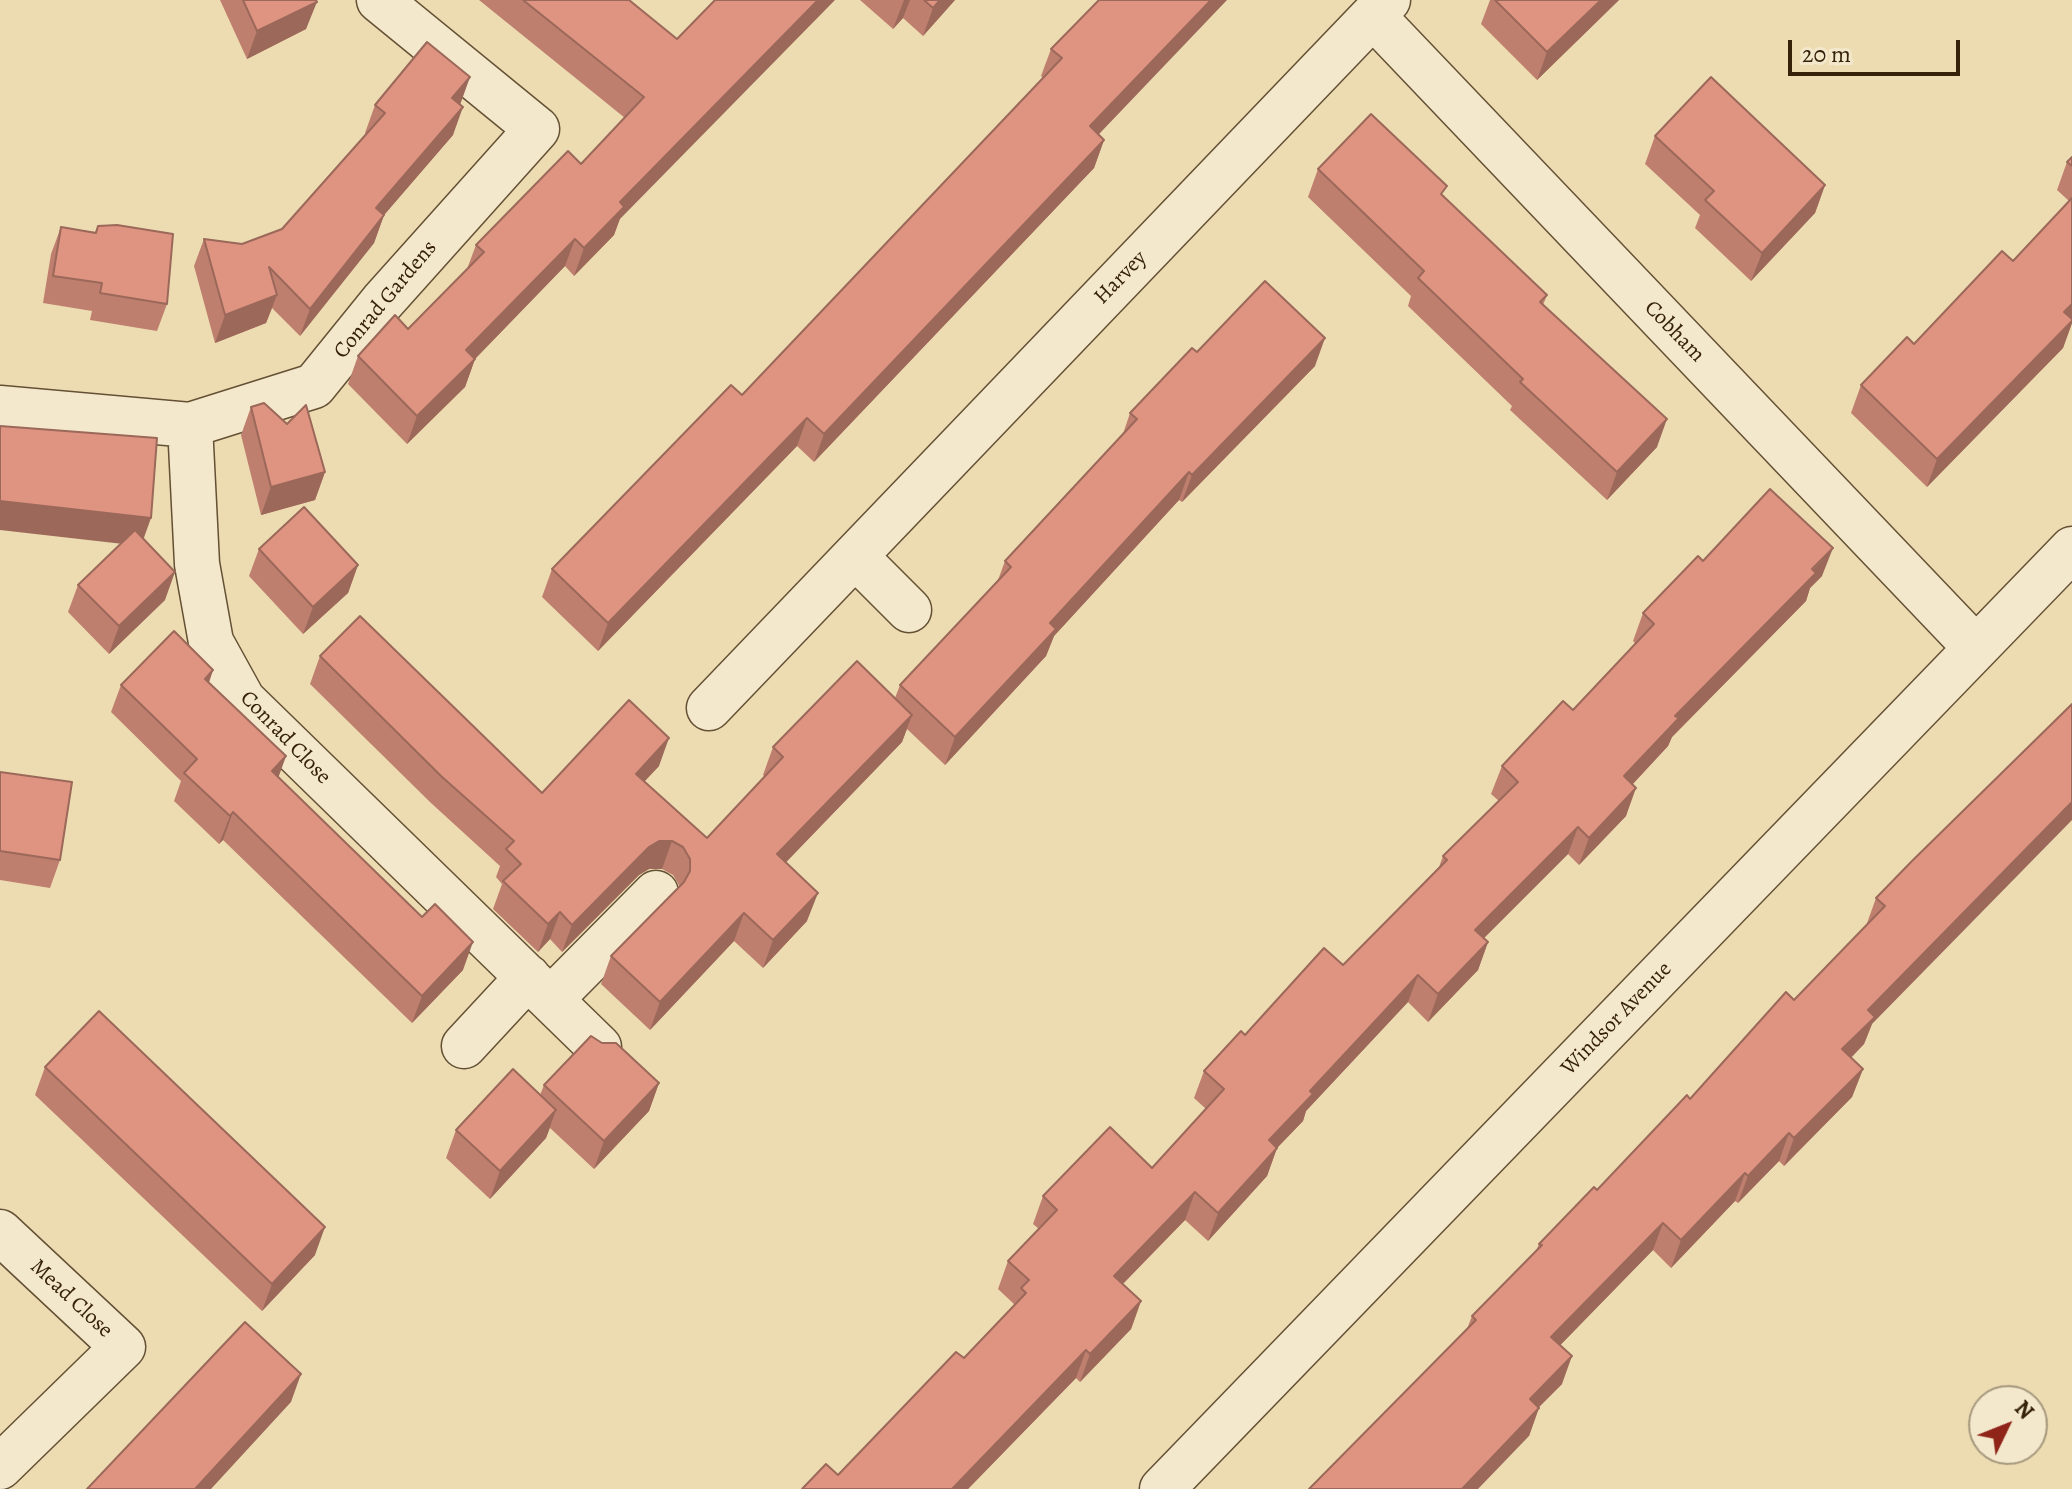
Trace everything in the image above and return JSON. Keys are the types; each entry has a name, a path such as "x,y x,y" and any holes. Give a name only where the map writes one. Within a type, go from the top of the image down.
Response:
{"street":[{"name":"Conrad Gardens","path":"0,408 190,425 314,386 382,302 537,129 379,0"},
{"name":"Harvey","path":"709,708 1381,8"},
{"name":"Cobham","path":"1381,8 1976,648"},
{"name":"Conrad Close","path":"190,425 197,564 211,642 243,700 599,1047"},
{"name":"Windsor Avenue","path":"1162,1489 2072,549"},
{"path":"855,556 909,610"},
{"path":"464,1046 656,893"},
{"name":"Mead Close","path":"0,1232 123,1347 0,1467"}],"building":[{"path":"243,0 316,0 317,2 257,31"},
{"path":"523,0 629,0 677,39 715,0 818,0 620,202 624,207 584,248 575,239 466,350 475,359 417,416 358,356 395,315 408,329 484,252 476,245 568,151 581,164 644,97"},
{"path":"924,0 940,0 933,8"},
{"path":"1099,0 1211,0 1090,126 1104,140 824,434 807,418 608,623 552,569 731,385 742,395 1062,58 1051,49"},
{"path":"1495,0 1601,0 1547,52"},
{"path":"427,42 470,77 452,98 463,107 376,208 384,215 310,309 269,267 277,295 225,315 204,239 242,244 282,229 385,113 375,105"},
{"path":"1711,77 1825,185 1762,253 1705,200 1714,191 1655,136"},
{"path":"1371,114 1447,186 1441,194 1547,295 1540,302 1667,419 1617,472 1520,382 1523,379 1418,278 1424,271 1318,169"},
{"path":"2072,198 2072,304 2064,312 2072,321 1937,459 1861,385 1907,337 1914,344 2002,251 2013,261"},
{"path":"117,225 173,234 167,304 100,293 102,283 53,276 61,227 96,233 98,226"},
{"path":"1265,281 1325,338 1192,475 1189,472 1050,623 1056,629 955,737 900,685 1011,567 1005,561 1137,419 1130,413 1192,348 1197,352"},
{"path":"264,403 287,424 306,405 325,472 271,487 251,407"},
{"path":"0,426 157,438 151,518 0,501"},
{"path":"1770,489 1833,548 1812,569 1816,573 1675,716 1679,718 1624,776 1636,788 1589,838 1578,827 1475,930 1488,942 1438,994 1418,975 1310,1091 1313,1094 1269,1140 1277,1148 1218,1213 1195,1192 1114,1276 1141,1301 1090,1354 1086,1350 952,1489 802,1489 826,1464 838,1475 956,1352 964,1358 1026,1293 1021,1288 1029,1280 1008,1261 1057,1210 1043,1196 1110,1127 1152,1168 1224,1089 1204,1071 1241,1031 1245,1035 1324,948 1343,965 1447,860 1443,856 1518,782 1502,766 1563,701 1573,710 1654,624 1643,613 1698,556 1703,561"},
{"path":"304,507 358,565 313,607 259,549"},
{"path":"135,530 175,572 119,626 78,585"},
{"path":"360,616 542,793 629,700 669,738 636,774 707,838 783,757 773,747 857,661 912,715 777,854 818,893 773,940 744,913 660,1002 611,956 684,882 690,871 690,859 683,847 672,841 659,841 649,847 572,925 560,912 548,924 503,881 521,864 506,849 514,841 441,776 320,656"},
{"path":"174,631 213,670 205,679 286,756 272,771 422,917 435,904 473,942 422,996 233,812 230,816 184,773 197,759 121,685"},
{"path":"2072,704 2072,802 1868,1010 1875,1017 1842,1049 1863,1069 1794,1138 1789,1133 1748,1176 1745,1173 1681,1240 1663,1223 1551,1337 1572,1356 1530,1399 1539,1408 1462,1489 1309,1489 1476,1320 1472,1316 1594,1187 1597,1190 1687,1095 1690,1099 1786,992 1794,1000 1885,906 1876,898"},
{"path":"0,772 72,782 60,860 0,851"},
{"path":"99,1011 325,1227 272,1284 45,1067"},
{"path":"591,1036 602,1043 616,1043 659,1083 604,1141 544,1085"},
{"path":"513,1069 556,1110 500,1171 456,1130"},
{"path":"245,1322 301,1374 195,1489 87,1489"}]}
